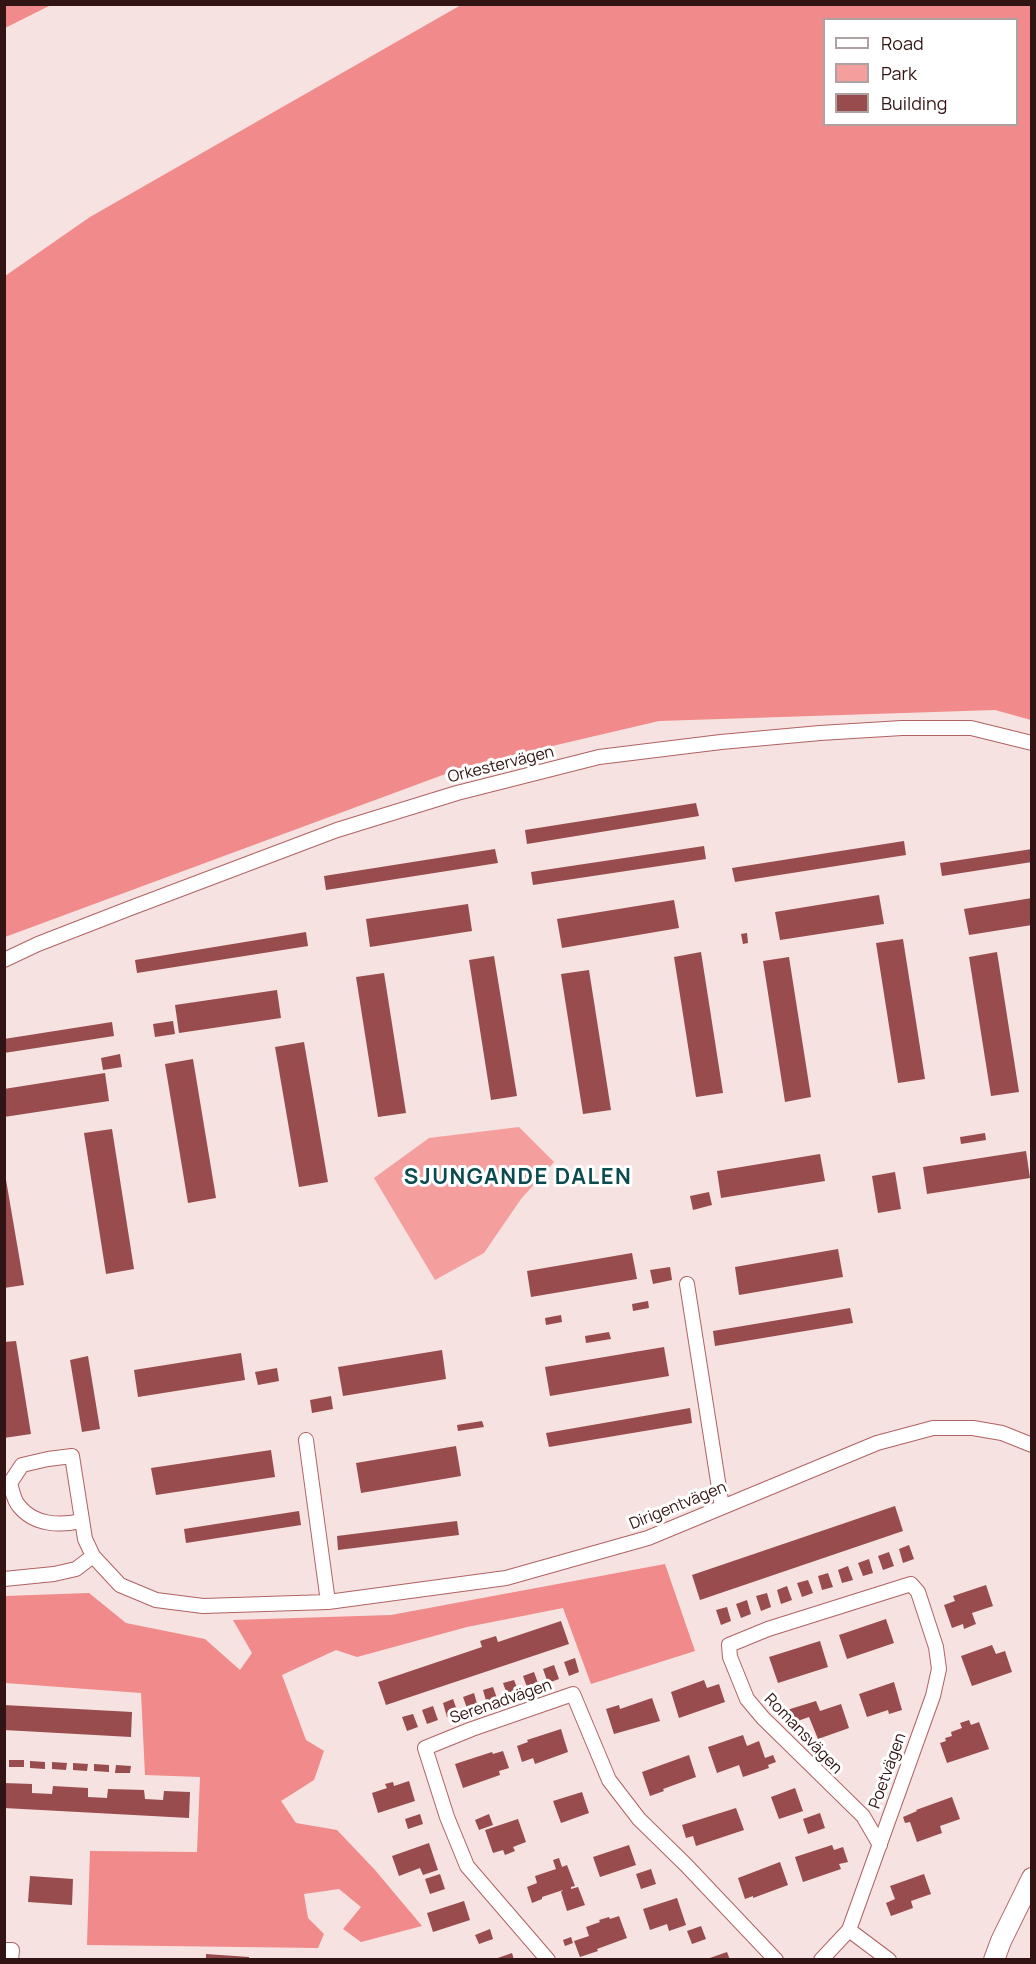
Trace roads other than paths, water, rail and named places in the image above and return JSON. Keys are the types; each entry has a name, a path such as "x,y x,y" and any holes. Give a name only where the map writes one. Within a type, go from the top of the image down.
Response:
{"main road":[{"path":"994,1959 1032,1878"}],"street":[{"name":"Orkestervägen","path":"4,960 38,944 337,830 457,793 599,757 721,742 902,728 971,728 1032,743"},
{"path":"687,1284 722,1507"},
{"name":"Dirigentvägen","path":"81,1521 64,1525 37,1520 18,1505 10,1483 22,1465 72,1456 85,1539 93,1556 120,1585 156,1600 203,1606 328,1602 506,1578 648,1538 877,1443 933,1428 973,1428 1002,1433 1032,1445"},
{"path":"306,1440 328,1602"},
{"path":"4,1579 54,1574 76,1569 93,1556"},
{"name":"Poetvägen","path":"821,1959 849,1930 903,1774 933,1696 939,1669 936,1647 918,1592 911,1584"},
{"name":"Romansvägen","path":"880,1845 863,1816 763,1718 747,1699 730,1657 729,1645 768,1629 911,1584"},
{"name":"Serenadvägen","path":"549,1959 467,1866 447,1817 425,1748 573,1694 609,1780 639,1820 686,1865 776,1959"},
{"path":"849,1930 889,1959"},
{"path":"4,1950 12,1950 11,1959"}],"district":[{"name":"SJUNGANDE DALEN","path":"518,1178"}]}
